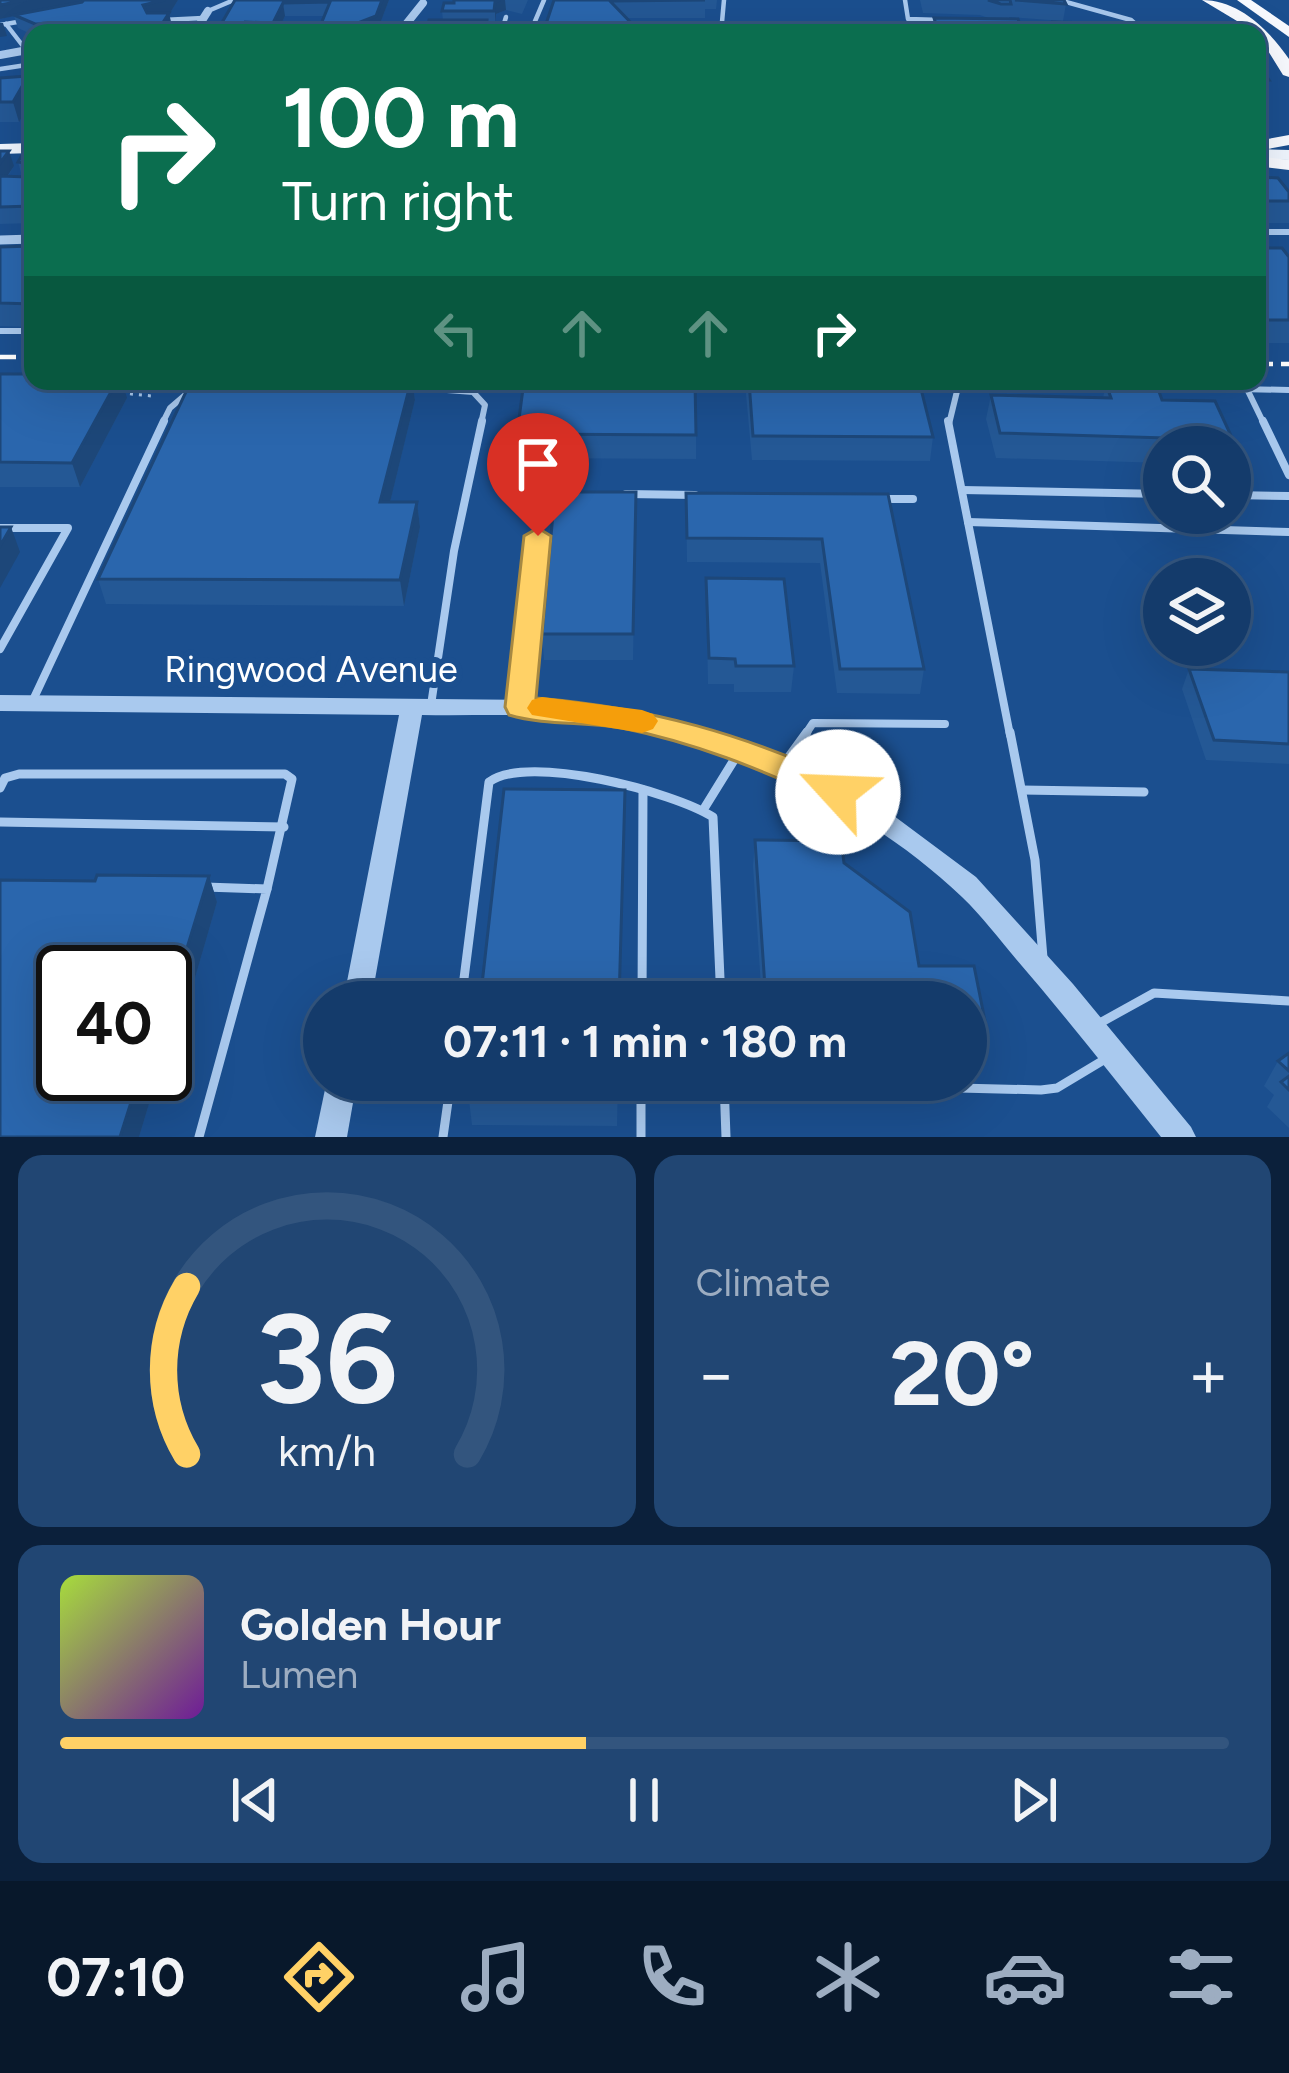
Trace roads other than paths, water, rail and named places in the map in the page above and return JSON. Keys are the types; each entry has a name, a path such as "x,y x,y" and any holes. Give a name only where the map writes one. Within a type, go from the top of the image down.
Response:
{"highway":[{"path":"1209,0 1246,24"},
{"path":"1241,0 1289,33"},
{"path":"1266,40 1289,72"}],"street":[{"path":"200,24 206,14"},
{"name":"Ringwood Avenue","path":"0,703 520,707 616,716 742,748 838,792 908,835 971,888 1180,1137"},
{"path":"362,981 422,706"},
{"path":"332,1137 338,1101"}],"lane":[{"path":"152,20 206,14 233,0"},
{"path":"905,0 908,19 956,21"},
{"path":"1059,0 1133,24"},
{"path":"1070,3 1078,24"},
{"path":"504,24 506,16"},
{"path":"3,25 26,20"},
{"path":"21,167 24,162"},
{"path":"1285,232 1289,245"},
{"path":"32,703 170,408 196,390"},
{"path":"422,706 484,405 473,392 442,390"},
{"path":"956,390 947,416 1035,860 1045,971"},
{"path":"1247,390 1289,475"},
{"path":"962,490 1143,494"},
{"path":"520,707 542,493 584,494"},
{"path":"605,494 705,496"},
{"path":"1251,495 1289,496"},
{"path":"866,498 913,499"},
{"path":"968,522 1289,532"},
{"path":"0,528 68,528 0,649"},
{"path":"782,765 813,723 834,719 946,724"},
{"path":"705,807 742,748"},
{"path":"464,981 489,782 498,774 519,770 643,790 705,807 713,818 720,981"},
{"path":"0,788 5,778 19,773 285,774 292,779 284,827 200,1137"},
{"path":"642,981 643,790"},
{"path":"1022,790 1144,792"},
{"path":"0,822 284,827"},
{"path":"181,886 267,890"},
{"path":"1092,1027 1154,993 1289,1000"},
{"path":"987,1088 1057,1088 1113,1054"},
{"path":"443,1137 448,1101"},
{"path":"641,1101 641,1137"},
{"path":"725,1101 726,1137"}],"railway":[{"path":"0,357 24,357"},
{"path":"1266,364 1289,364"}]}
